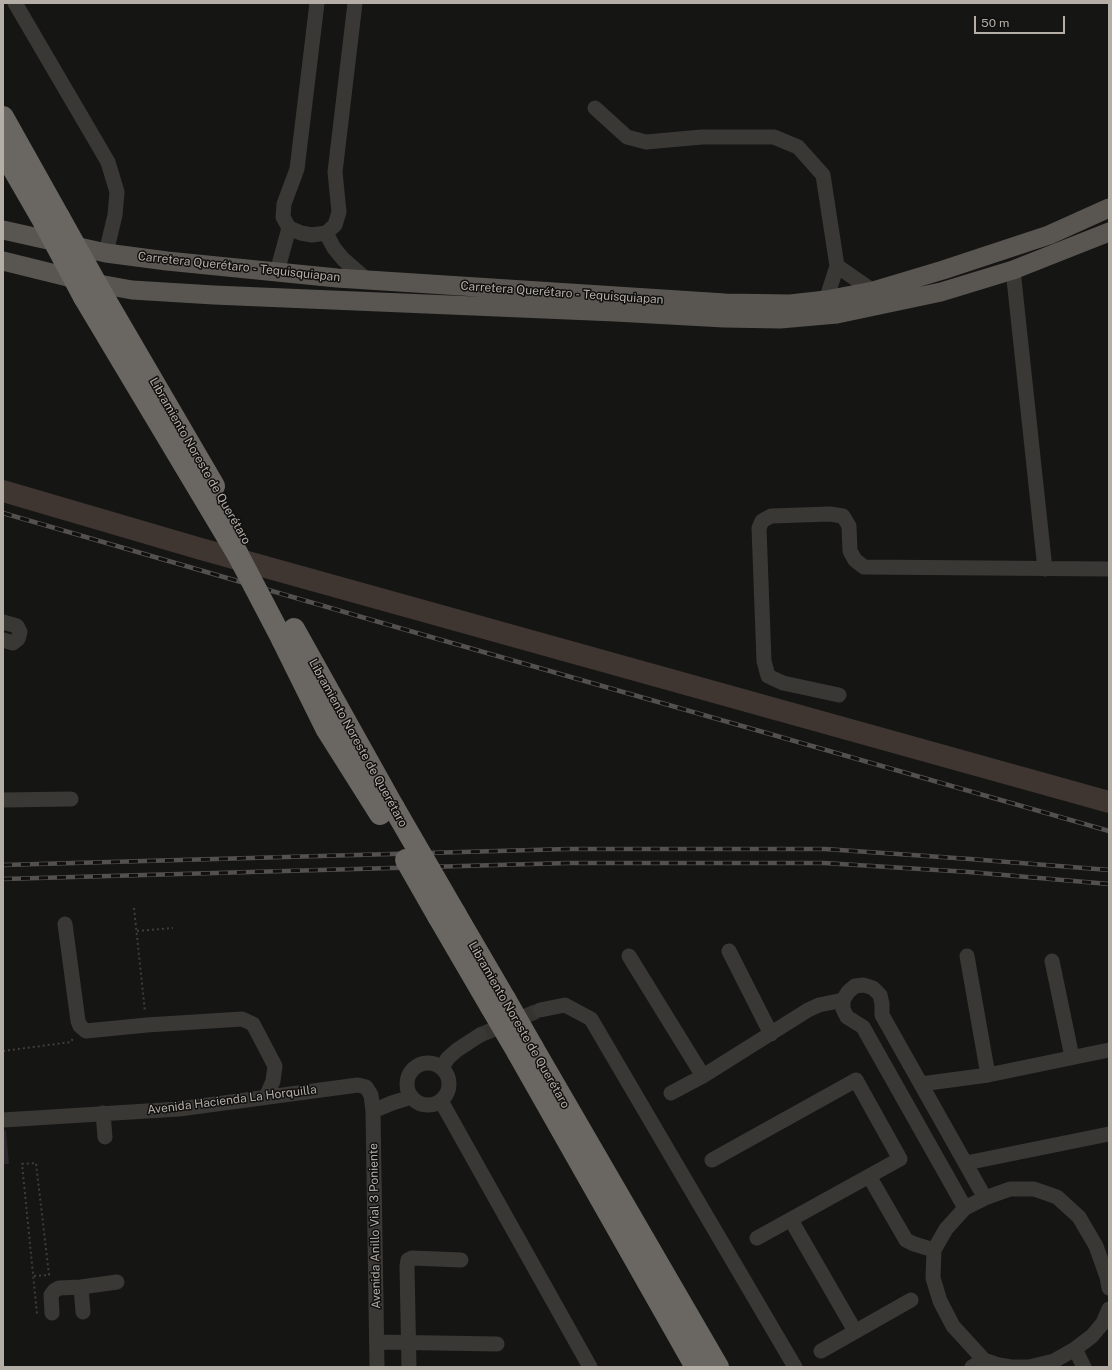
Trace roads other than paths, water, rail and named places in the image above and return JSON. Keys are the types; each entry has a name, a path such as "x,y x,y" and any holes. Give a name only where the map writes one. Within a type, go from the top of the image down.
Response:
{"highway":[{"name":"Libramiento Noreste de Querétaro","path":"3,117 51,220 93,295 243,550 288,634 447,916 526,1051 718,1367"},
{"name":"Libramiento Noreste de Querétaro","path":"3,151 51,220"},
{"name":"Libramiento Noreste de Querétaro","path":"526,1051 696,1367"}],"main road":[{"name":"Carretera Querétaro - Tequisquiapan","path":"3,230 106,253 277,272 367,280 725,303 790,304 826,300 873,291 943,270 1049,235 1109,208"},
{"name":"Carretera Querétaro - Tequisquiapan","path":"3,261 88,282 132,290 214,295 780,319 837,314 940,292 1013,270 1109,232"}],"street":[{"path":"15,3 108,162 117,192 115,215 106,253"},
{"path":"317,3 297,170 284,204 283,217 289,228 301,233 312,235 326,233 335,225 339,212 335,172 354,3"},
{"path":"595,108 627,137 646,142 702,137 774,137 798,147 823,175 837,266 826,300"},
{"path":"277,272 289,228"},
{"path":"326,233 334,248 343,259 367,280"},
{"path":"837,266 873,291"},
{"path":"1013,270 1045,569"},
{"path":"839,695 782,683 768,676 764,661 759,528 762,521 771,516 830,514 843,516 849,526 850,551 855,560 864,566 1109,569"},
{"path":"3,622 17,626 20,632 18,639 13,643 3,640"},
{"path":"3,800 71,799"},
{"path":"65,924 78,1021 80,1026 86,1031 242,1019 252,1024 275,1066 273,1081 266,1097"},
{"path":"729,951 771,1034"},
{"path":"629,956 703,1076"},
{"path":"967,956 988,1075"},
{"path":"1052,961 1072,1057"},
{"path":"965,1208 863,1027 847,1017 843,1009 843,1000 848,992 855,986 864,985 873,988 880,995 882,1015 985,1198"},
{"path":"671,1093 703,1076 808,1010 819,1005 843,1000"},
{"path":"540,1010 565,1005 591,1019 795,1367"},
{"path":"863,1027 882,1015"},
{"path":"442,1067 448,1058 457,1050 480,1036"},
{"path":"921,1084 988,1075 1109,1050"},
{"path":"431,1063 442,1067 449,1079 450,1087 447,1095 442,1101 434,1105 418,1103 411,1097 408,1090 407,1082 410,1074 415,1068 423,1064 431,1063"},
{"path":"712,1160 856,1080 900,1159 757,1238"},
{"name":"Avenida Hacienda La Horquilla","path":"3,1120 179,1109 358,1085 366,1087"},
{"name":"Avenida Anillo Vial 3 Poniente","path":"366,1087 371,1095 374,1111 377,1367"},
{"path":"374,1111 411,1097"},
{"path":"442,1101 590,1367"},
{"path":"103,1113 105,1137"},
{"path":"966,1163 1109,1134"},
{"path":"869,1176 906,1240 934,1250"},
{"path":"1109,1288 1107,1277 1096,1246 1079,1217 1057,1197 1034,1189 1010,1189 985,1198 965,1208 946,1229 934,1250 933,1278 940,1301 953,1326 978,1363 1011,1367 1030,1367 1056,1364 1092,1336 1103,1323 1109,1309"},
{"path":"791,1220 855,1331"},
{"path":"409,1367 408,1260 412,1258 461,1260"},
{"path":"45,1314 54,1290 60,1288 81,1287 117,1282"},
{"path":"81,1287 83,1312"},
{"path":"821,1351 911,1300"},
{"path":"377,1342 497,1344"},
{"path":"1075,1349 1084,1367"}],"waterway":[{"path":"3,491 201,549 1109,802"}],"tunnel":[{"path":"480,1035 540,1010"}],"railway":[{"path":"3,513 1109,831"},
{"path":"3,865 568,849 825,849 1109,870"},
{"path":"3,879 568,863 824,863 969,872 1109,884"}]}
